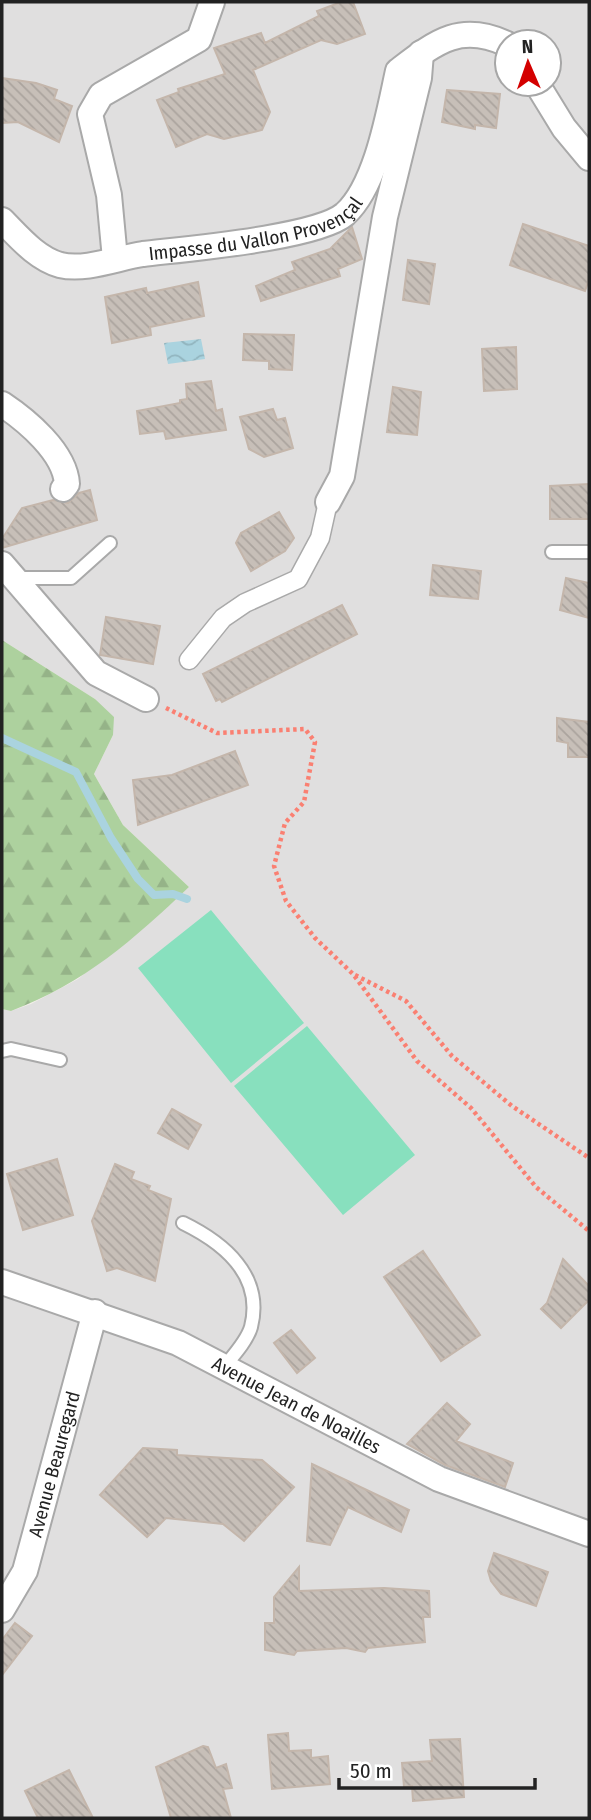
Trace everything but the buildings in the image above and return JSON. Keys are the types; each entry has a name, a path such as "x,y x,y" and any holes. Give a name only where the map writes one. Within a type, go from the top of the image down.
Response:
{"street":[{"path":"115,259 109,195 90,114 101,95 199,38 212,2"},
{"name":"Impasse du Vallon Provençal","path":"2,220 38,255 60,265 83,267 115,259 228,244 304,230 345,215 362,191 384,132 398,71 449,36 485,34 493,38"},
{"name":"Impasse du Vallon Provençal","path":"328,502 342,476 385,217 418,78 421,54"},
{"path":"546,98 564,128 589,158"},
{"path":"2,404 25,419 51,450 66,473 67,484 63,489"},
{"path":"189,660 223,618 245,603 298,579 320,538 328,502"},
{"path":"9,571 96,673 146,699"},
{"name":"Avenue Jean de Noailles","path":"2,1282 95,1312 178,1343 439,1479 589,1534"},
{"name":"Avenue Beauregard","path":"2,1610 25,1571 95,1312"}],"lane":[{"path":"9,571 71,578 110,543"},
{"path":"552,552 589,552"},
{"path":"2,1051 11,1049 60,1060"},
{"path":"183,1223 214,1238 241,1268 253,1293 251,1328 224,1367"}],"path":[{"path":"146,699 217,733 306,729 316,742 304,802 285,823 274,866 286,901 315,938 353,974 417,1061 471,1108 536,1187 589,1231"},
{"path":"353,974 406,1002 452,1056 512,1106 589,1158"}],"shaded area":[{"path":"2,2 589,2 589,1818 2,1818 2,1009 11,1011 31,1004 78,979 189,887 123,825 94,774 113,735 95,699 2,640"}],"green space":[{"path":"2,640 95,699 114,717 113,735 94,774 123,825 189,887 107,958 62,987 11,1011 2,1009"},
{"path":"211,910 304,1023 231,1083 138,968"},
{"path":"307,1026 415,1155 343,1215 234,1086"}],"water":[{"path":"201,339 205,359 168,364 164,343"}],"waterway":[{"path":"2,738 76,772 111,838 138,879 154,895 173,894 187,899"}]}
